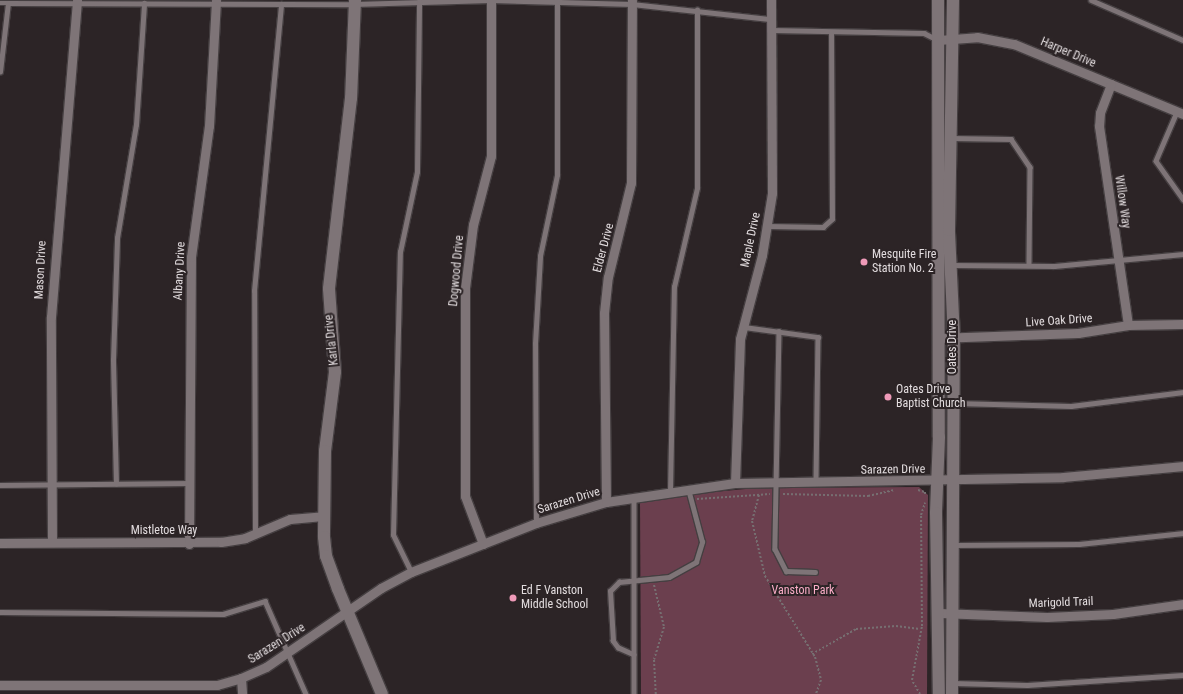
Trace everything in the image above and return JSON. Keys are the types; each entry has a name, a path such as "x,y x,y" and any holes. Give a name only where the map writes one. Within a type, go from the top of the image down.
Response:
{"main road":[{"name":"Oates Drive","path":"938,0 937,481 939,694"},
{"name":"Oates Drive","path":"952,688 951,545 954,338 951,265 951,138 953,0"},
{"name":"Karla Drive","path":"355,2 351,98 329,289 335,372 325,451 323,516 326,556 382,694"}],"street":[{"name":"Dogwood Drive","path":"483,544 465,496 465,288 473,225 491,156 491,0"},
{"name":"Maple Drive","path":"734,483 737,385 744,327 768,226 774,162 771,0"},
{"name":"Mason Drive","path":"52,542 51,317 77,2"},
{"name":"Albany Drive","path":"189,544 188,483 190,257 209,126 216,2"},
{"name":"Elder Drive","path":"606,502 604,313 608,277 631,183 632,2"},
{"name":"Harper Drive","path":"938,40 977,37 1014,44 1180,113"},
{"name":"Willow Way","path":"1111,84 1100,113 1099,126 1128,325"},
{"name":"Live Oak Drive","path":"937,338 1078,333 1128,325 1183,324"},
{"name":"Sarazen Drive","path":"0,686 103,690 217,685 241,678 289,652 348,611 411,572 536,523 606,502 670,492 689,494 734,483 937,481 952,478 1063,477 1183,466"},
{"name":"Mistletoe Way","path":"0,543 52,542 189,544 245,538 255,532 290,519 323,516"},
{"name":"Marigold Trail","path":"939,613 1048,617 1114,614 1183,604"},
{"path":"241,678 242,694"}],"lane":[{"path":"0,3 216,2 281,4 491,0 632,2 772,19"},
{"path":"1091,0 1183,40"},
{"path":"411,572 393,535 400,252 417,172 419,2"},
{"path":"536,523 535,344 540,256 557,175 557,2"},
{"path":"0,72 8,3"},
{"path":"116,484 113,360 117,238 136,125 144,3"},
{"path":"255,532 254,291 281,4"},
{"path":"670,492 674,287 697,188 697,10"},
{"path":"772,30 831,33 924,32 938,40"},
{"path":"768,226 822,227 832,218 831,33"},
{"path":"1180,113 1156,161 1183,199"},
{"path":"951,138 1011,140 1030,167 1029,265"},
{"path":"951,265 1029,265 1118,260 1183,254"},
{"path":"744,327 818,337 816,483"},
{"path":"778,331 775,549 779,560 786,571 815,572"},
{"path":"953,403 1071,406 1183,392"},
{"path":"0,485 188,483"},
{"path":"634,655 618,648 613,641 610,591 618,582 634,582 669,577 700,556 702,542 689,494"},
{"path":"634,497 634,694"},
{"path":"951,545 1079,544 1183,533"},
{"path":"0,612 223,614 265,601 289,652 306,694"},
{"path":"952,688 1027,685 1183,675"}],"path":[{"path":"689,494 759,496 776,494 868,496 900,489"},
{"path":"912,489 924,492 925,502 921,515 920,629 912,680 920,694"},
{"path":"759,496 752,521 765,576 812,654 821,680 816,694"},
{"path":"654,579 664,627 654,660 656,694"},
{"path":"812,654 856,629 896,626 920,629"}],"green space":[{"name":"Vanston Park","path":"919,487 928,495 927,694 641,694 640,499 756,488"}],"place":[{"name":"Mesquite Fire Station No. 2","path":"864,262"},
{"name":"Oates Drive Baptist Church","path":"888,397"},
{"name":"Ed F Vanston Middle School","path":"513,598"}]}
